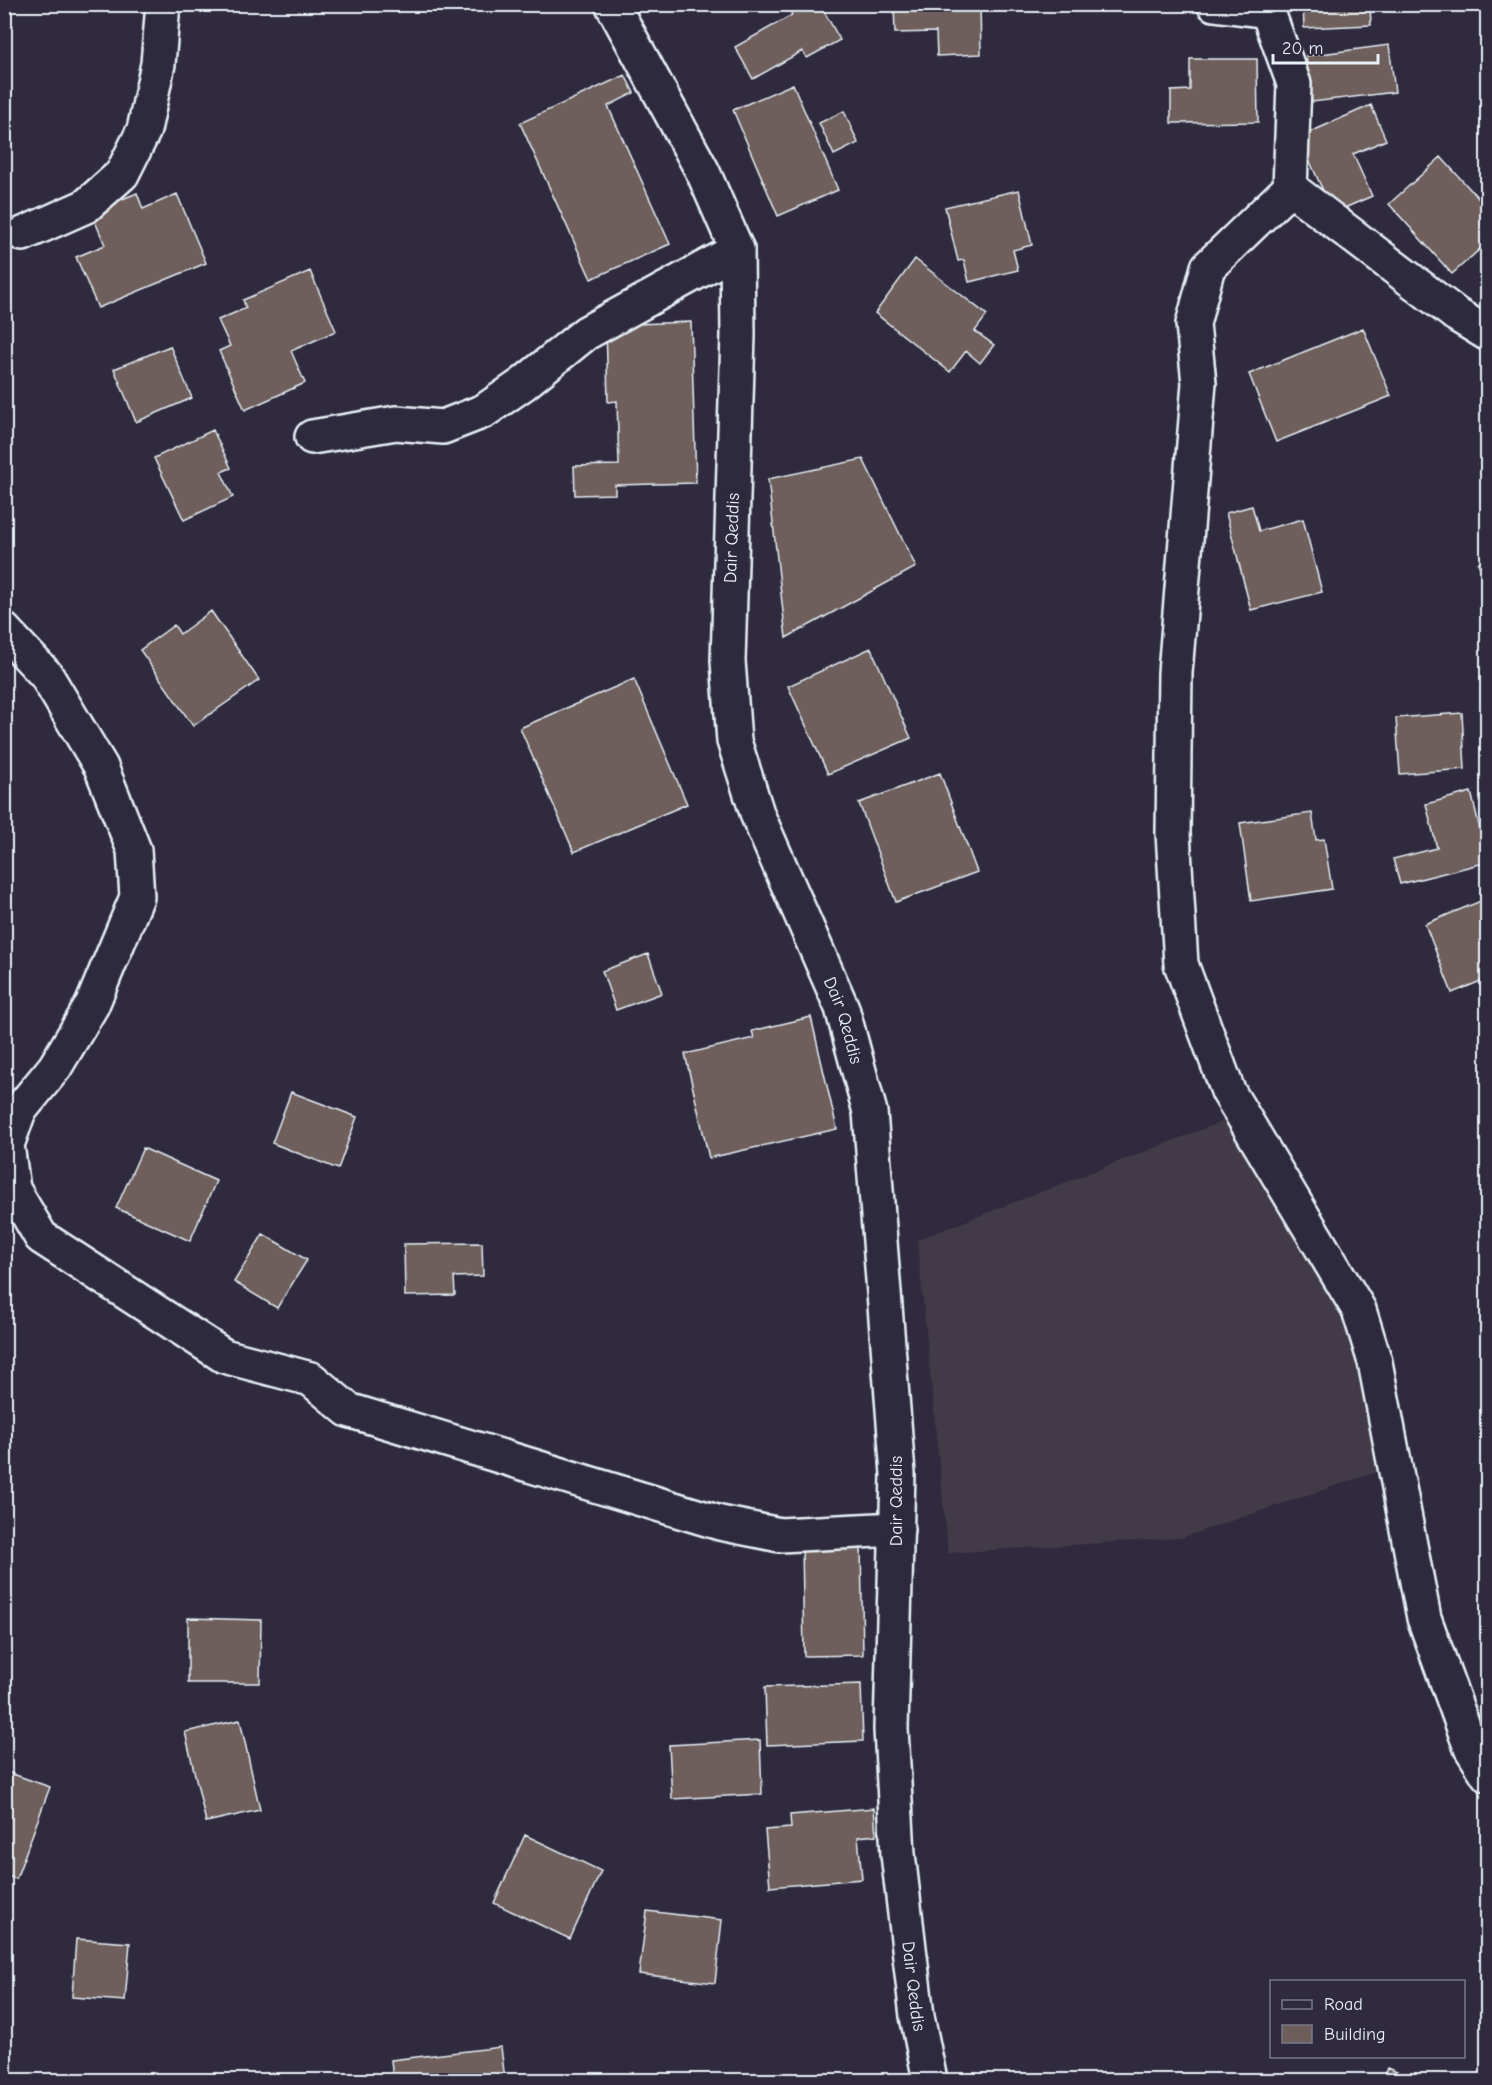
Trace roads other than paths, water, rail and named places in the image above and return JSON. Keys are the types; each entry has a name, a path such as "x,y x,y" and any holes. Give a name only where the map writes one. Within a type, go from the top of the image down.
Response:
{"street":[{"path":"23,234 86,206 122,174 144,130 158,64 163,4"},
{"name":"Dair Qeddis","path":"612,4 703,172 737,250 738,335 728,661 734,741 759,816 842,1008 870,1112 898,1474 891,1741 898,1854 917,2016 930,2080"},
{"path":"1214,4 1266,8 1294,84 1290,188 1208,267 1193,324 1199,383 1175,673 1173,832 1180,964 1228,1091 1359,1310 1375,1362 1424,1618 1471,1748 1488,1775"},
{"path":"1290,188 1457,315 1488,334"},
{"path":"312,437 396,423 443,427 484,411 523,384 586,333 737,250"},
{"path":"4,630 46,675 101,767 134,850 137,897 92,1005 55,1067 19,1111 7,1145 13,1189 41,1237 224,1356 311,1379 348,1410 720,1523 780,1535 897,1529"}]}
